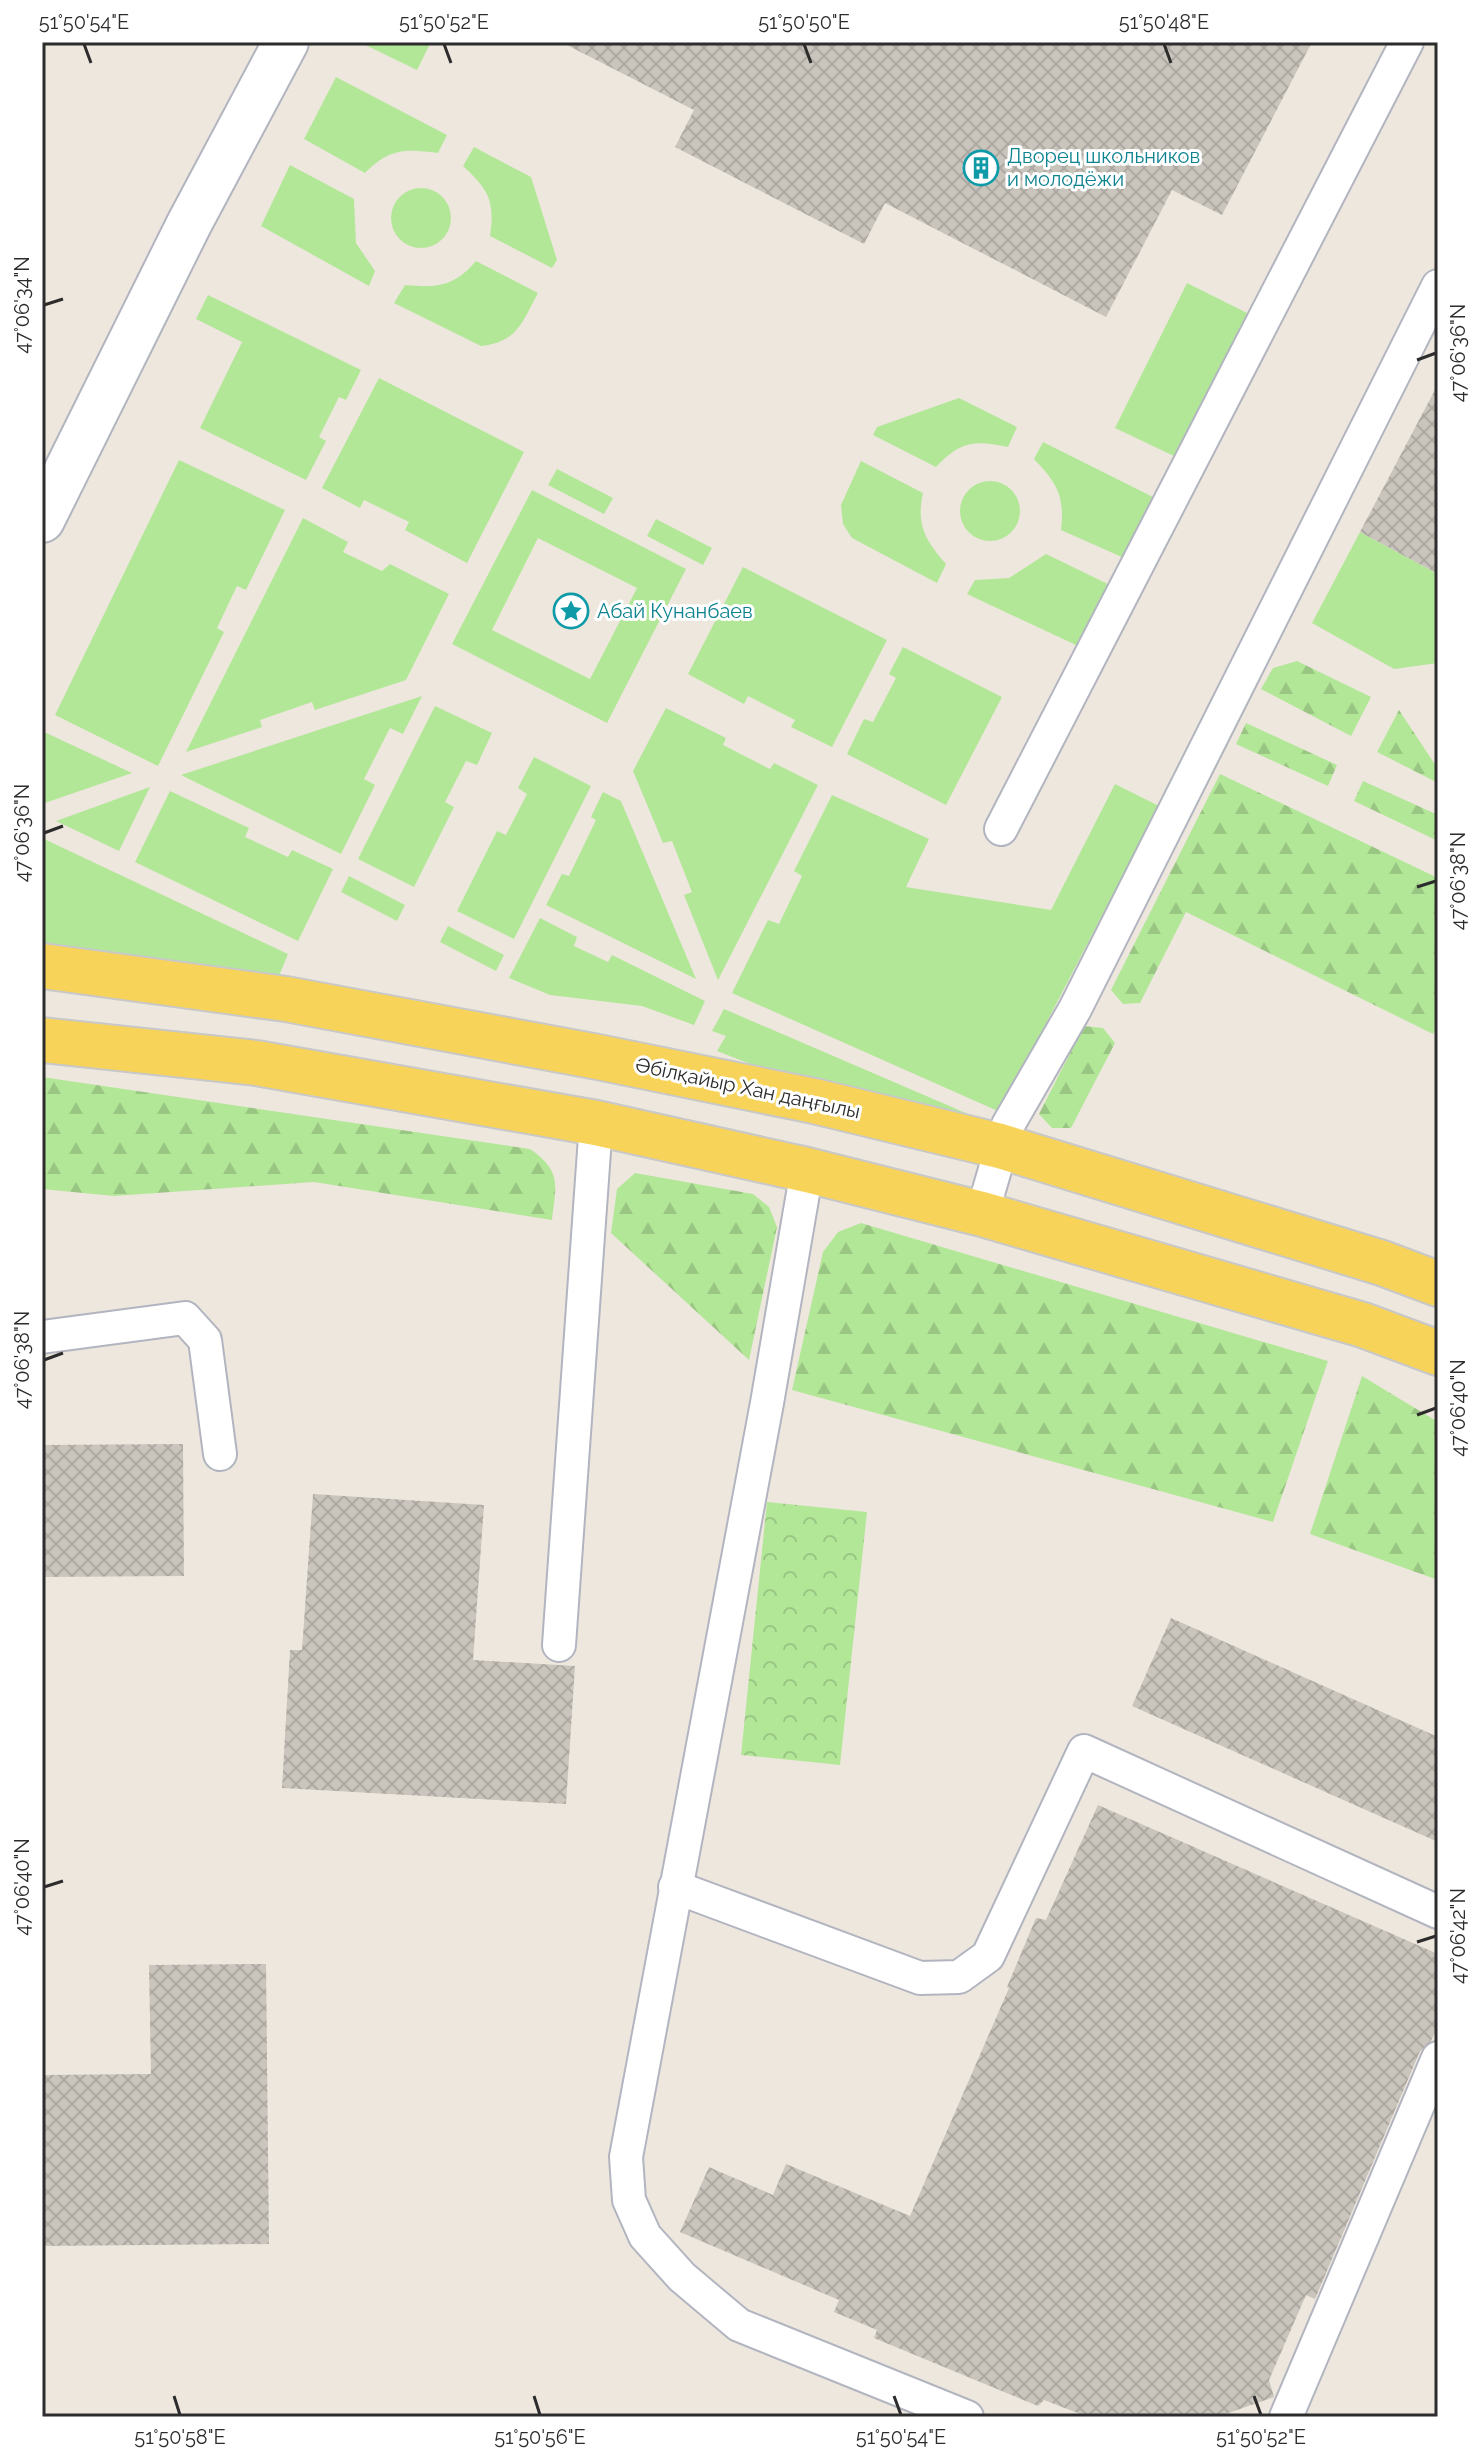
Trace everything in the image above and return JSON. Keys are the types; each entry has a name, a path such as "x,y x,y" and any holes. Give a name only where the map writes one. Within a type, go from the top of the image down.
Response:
{"main road":[{"name":"Әбілқайыр Хан даңғылы","path":"42,966 286,999 814,1101 1000,1146 1368,1259 1438,1284"},
{"path":"42,1040 256,1063 596,1123 807,1170 982,1214 1363,1325 1438,1353"}],"street":[{"path":"42,520 189,224 286,42"}],"lane":[{"path":"1001,829 1407,42"},
{"path":"982,1214 1008,1125 1075,1009 1438,286"},
{"path":"559,1645 596,1123"},
{"path":"807,1170 767,1403 626,2157 629,2200 645,2236 682,2277 739,2325 967,2417"},
{"path":"42,1337 185,1318 205,1340 220,1454"},
{"path":"675,1887 920,1978 959,1977 988,1956 1084,1751 1438,1912"},
{"path":"1286,2417 1438,2058"}],"green space":[{"path":"359,42 431,42 417,70"},
{"path":"336,77 447,135 438,153 398,152 382,159 365,173 304,139"},
{"path":"474,147 531,177 557,260 552,268 490,236 492,214 488,197 479,182 463,166"},
{"path":"290,165 354,199 356,243 375,271 369,286 261,226"},
{"path":"421,188 433,190 442,197 449,206 449,230 442,239 433,246 421,248 409,246 400,239 393,230 391,218 393,206 400,197 409,190"},
{"path":"476,261 538,293 523,321 503,340 481,346 394,303 405,285 444,284 460,276"},
{"path":"1187,283 1247,313 1176,457 1115,428"},
{"path":"208,295 361,370 346,400 339,397 319,437 326,441 306,480 200,428 242,342 196,319"},
{"path":"379,378 524,452 467,563 405,530 409,522 364,500 360,508 322,488"},
{"path":"959,398 1017,427 1008,447 977,443 961,447 936,467 873,435 877,427"},
{"path":"1043,442 1155,498 1124,558 1061,530 1062,508 1058,491 1034,459"},
{"path":"179,460 285,510 246,590 237,586 217,628 224,632 158,766 55,715"},
{"path":"861,461 923,493 921,514 924,532 946,564 937,583 852,538 843,524 841,505"},
{"path":"557,469 613,498 604,514 548,485"},
{"path":"990,481 1002,483 1011,490 1018,499 1018,523 1011,532 1002,539 990,541 978,539 969,532 962,523 960,511 962,499 969,490 978,483"},
{"path":"532,490 686,569 607,723 452,644","holes":["538,538 637,588 590,679 492,630"]},
{"path":"303,518 348,542 343,552 382,571 390,564 449,594 406,680 315,710 312,702 260,720 262,727 186,752"},
{"path":"656,519 712,548 703,565 647,536"},
{"path":"1360,532 1438,574 1438,663 1394,669 1312,623"},
{"path":"1046,554 1112,586 1078,646 967,594 975,580 1009,578"},
{"path":"743,567 887,640 832,747 791,727 795,720 748,696 744,704 688,674"},
{"path":"903,647 1002,697 946,805 847,754 864,719 873,722 896,678 889,674"},
{"path":"1297,661 1371,697 1351,736 1261,689 1273,668"},
{"path":"422,696 403,734 390,728 364,779 375,785 341,854 181,775"},
{"path":"435,706 492,733 477,765 466,761 445,802 454,807 414,887 358,859"},
{"path":"666,708 726,738 723,745 770,769 774,763 818,785 718,980 684,895 692,892 672,841 663,843 633,771"},
{"path":"1399,710 1438,769 1438,783 1377,752"},
{"path":"1246,723 1337,765 1328,786 1236,744"},
{"path":"42,731 132,773 42,804"},
{"path":"534,757 591,786 514,939 457,911 497,831 506,835 527,794 518,788"},
{"path":"1220,774 1438,878 1438,1023 1433,1034 1186,912 1140,1003 1123,1004 1111,990"},
{"path":"1363,781 1438,815 1438,841 1354,801"},
{"path":"1115,784 1159,806 1000,1112 732,993 768,920 779,924 802,876 794,871 832,795 929,839 906,887 1051,910"},
{"path":"150,787 119,851 56,821"},
{"path":"170,791 249,828 245,837 288,857 292,850 333,869 298,941 135,862"},
{"path":"603,792 621,801 696,979 546,905 562,874 569,876 596,820 591,817"},
{"path":"42,838 288,954 276,983 42,952"},
{"path":"349,876 405,905 397,921 341,892"},
{"path":"540,918 577,937 574,946 608,962 612,955 705,1001 694,1025 642,1006 550,995 509,978"},
{"path":"448,926 504,955 496,971 440,942"},
{"path":"724,1009 989,1123 840,1099 717,1051 726,1036 712,1031"},
{"path":"1084,1026 1103,1028 1115,1043 1071,1128 1052,1128 1039,1114"},
{"path":"42,1077 530,1149 548,1164 552,1172 555,1197 552,1220 314,1182 114,1196 42,1189"},
{"path":"635,1173 753,1194 769,1207 777,1227 749,1360 611,1233 617,1189"},
{"path":"861,1223 1328,1361 1273,1522 792,1390 823,1252 838,1232"},
{"path":"1362,1376 1438,1422 1438,1580 1310,1534"},
{"path":"767,1502 867,1512 840,1765 741,1755"}],"building":[{"name":"Дворец школьников и молодёжи","path":"561,42 1312,42 1222,215 1172,190 1106,317 885,203 864,244 675,147 694,110"},
{"path":"1438,384 1438,574 1360,532"},
{"path":"183,1444 184,1576 42,1577 42,1445"},
{"path":"313,1494 484,1505 473,1660 575,1666 566,1804 282,1788 290,1650 302,1650"},
{"path":"1171,1618 1438,1737 1438,1842 1132,1706"},
{"path":"1098,1805 1438,1954 1438,2026 1431,2041 1420,2051 1315,2299 1306,2295 1269,2380 1274,2397 1217,2417 1088,2417 1044,2400 1038,2406 874,2338 877,2330 834,2312 839,2300 680,2232 709,2167 773,2195 786,2164 910,2216 1036,1918 1046,1920"},
{"path":"266,1964 269,2244 42,2246 42,2075 151,2074 149,1965"}],"place":[{"name":"Дворец школьников и молодёжи","path":"981,168"},
{"name":"Абай Кунанбаев","path":"571,611"}]}
